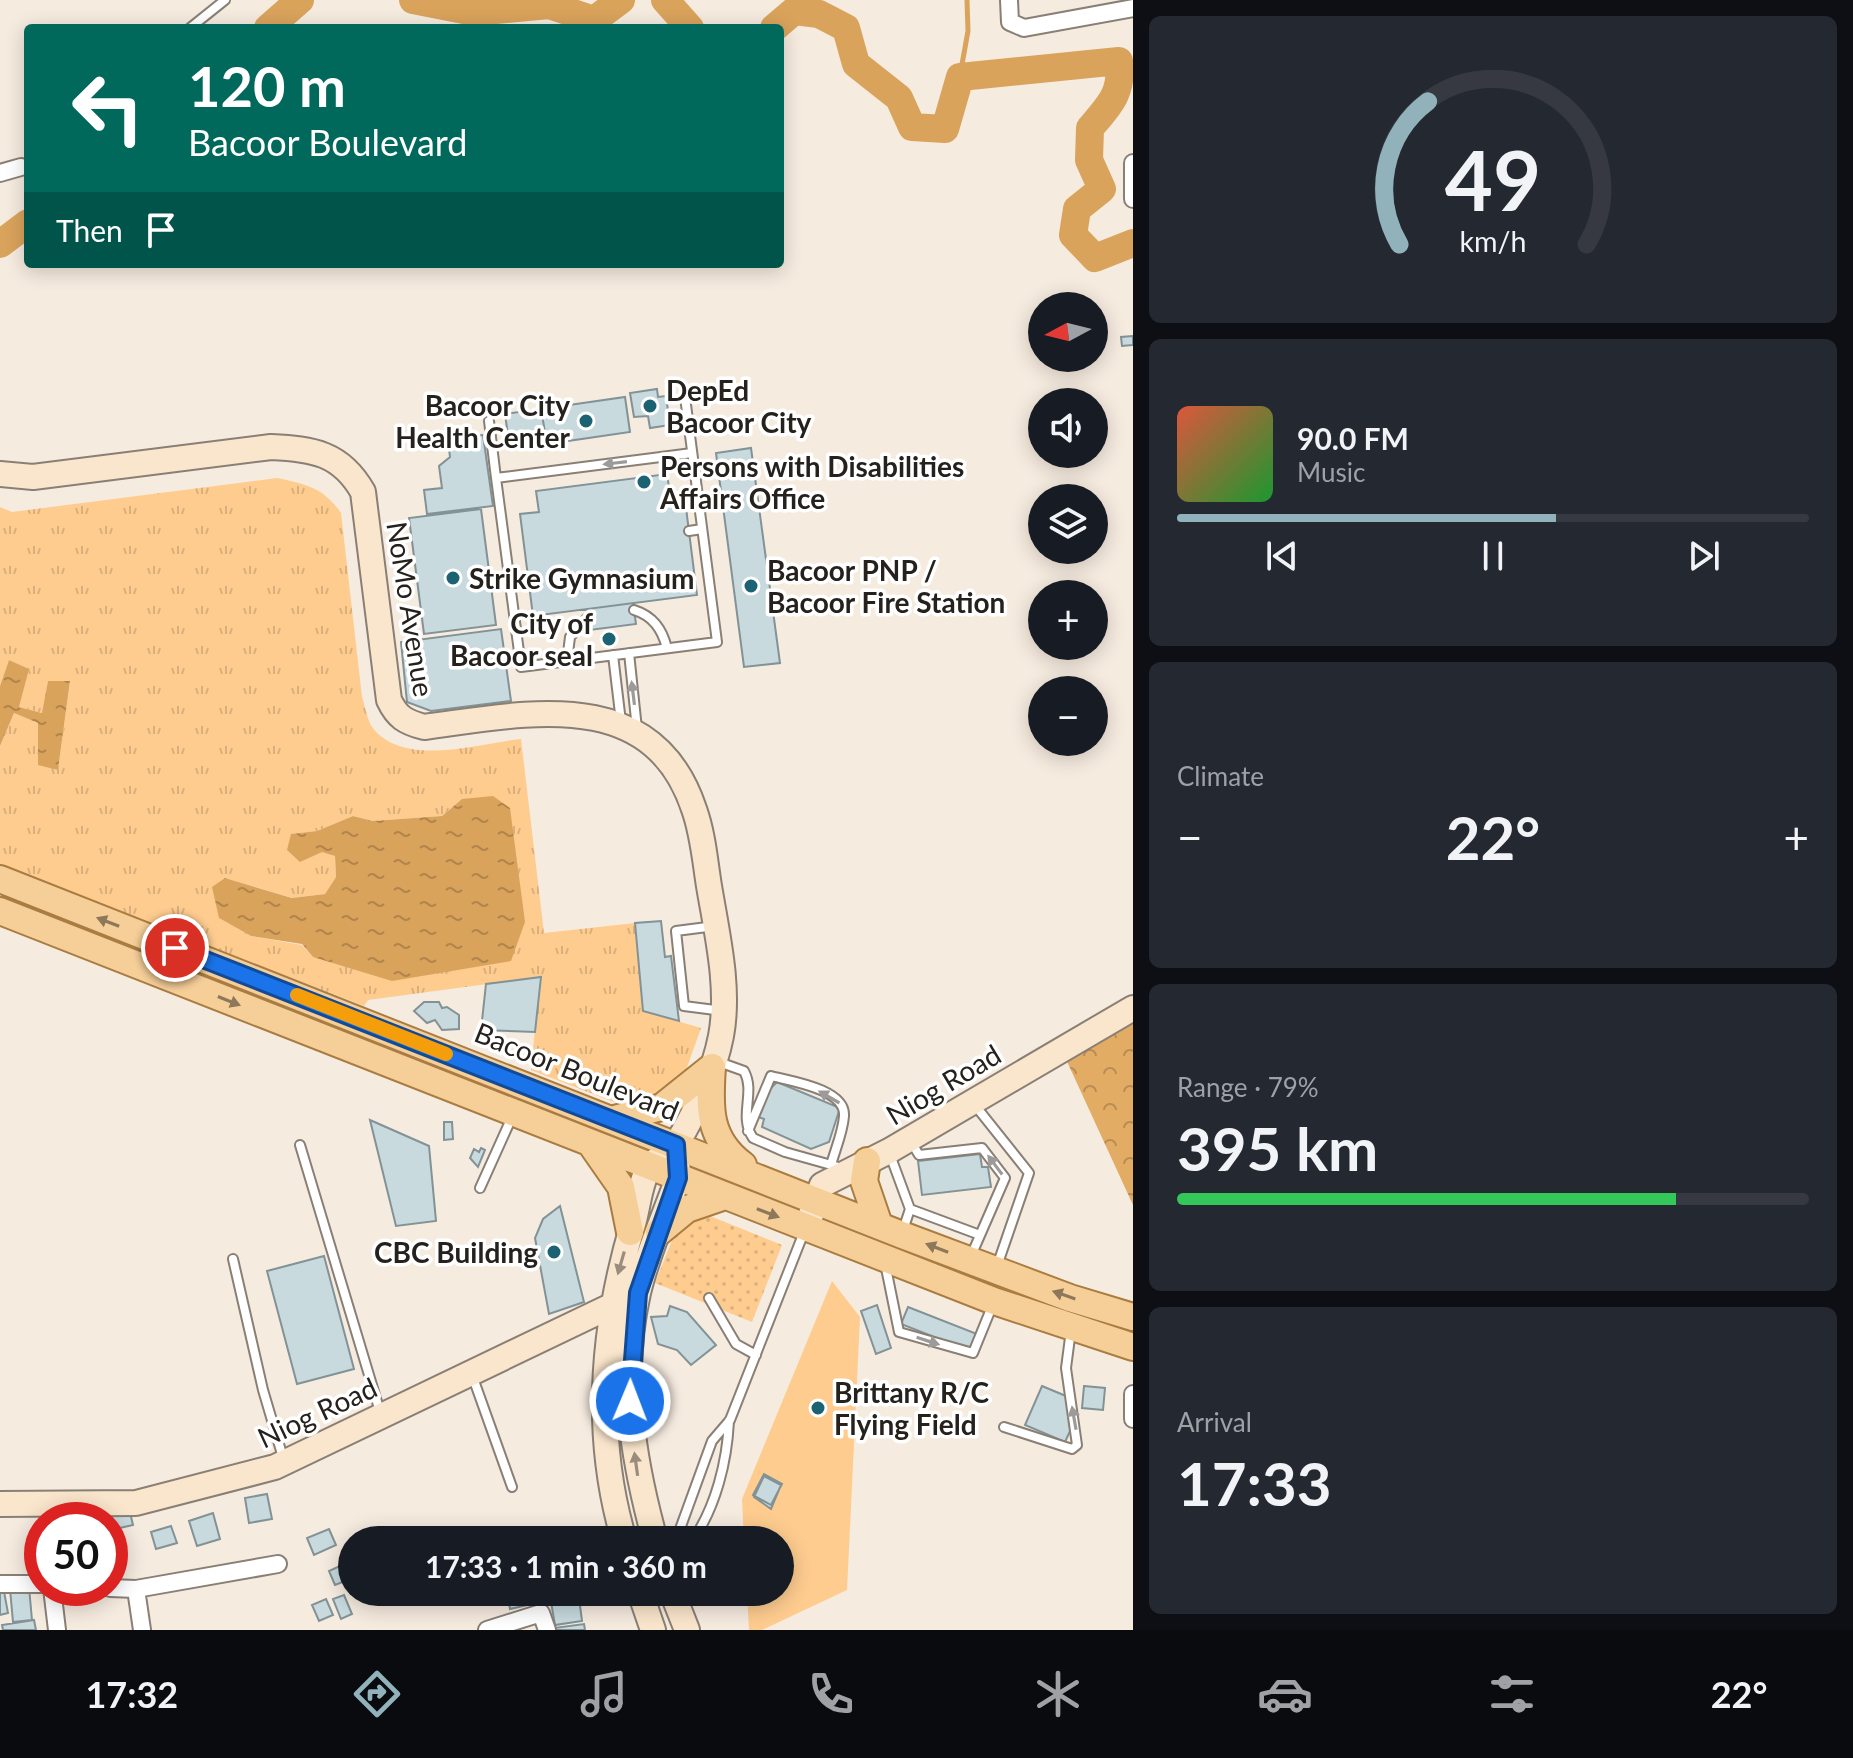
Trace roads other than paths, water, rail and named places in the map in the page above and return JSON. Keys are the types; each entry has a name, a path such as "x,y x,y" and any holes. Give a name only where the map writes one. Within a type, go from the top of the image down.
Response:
{"main road":[{"name":"Bacoor Boulevard","path":"0,879 890,1230 1133,1317"},
{"path":"0,911 806,1228 1130,1350"},
{"path":"614,1119 662,1107 713,1064"},
{"path":"713,1064 709,1108 719,1141 729,1154 756,1175"},
{"path":"591,1144 621,1187 630,1232"},
{"path":"869,1157 864,1181 890,1230"},
{"path":"659,1232 687,1209 725,1196"}],"street":[{"path":"1009,0 1010,22 1024,28 1133,8"},
{"path":"1133,163 1133,199"},
{"path":"0,173 21,167"},
{"name":"NoMo Avenue","path":"0,474 33,477 271,447 303,448 331,458 351,471 363,492 389,700 394,712 405,722 424,727 565,713 592,715 630,729 666,759 687,790 701,834 716,926 724,1011 713,1064 676,1145 650,1167"},
{"name":"Niog Road","path":"806,1228 822,1185 1133,1008"},
{"name":"NoMo Avenue","path":"651,1526 637,1474 629,1379 638,1293 678,1178 676,1145"},
{"path":"620,1526 609,1481 604,1378 611,1306 650,1167"},
{"name":"Niog Road","path":"128,1504 203,1488 284,1462 638,1293"},
{"path":"1133,1394 1133,1419"},
{"name":"Niog Road","path":"0,1504 24,1508"},
{"path":"128,1589 278,1564"},
{"path":"0,1584 24,1584"},
{"path":"136,1589 142,1630"},
{"path":"54,1606 57,1630"},
{"path":"645,1606 653,1630"},
{"path":"678,1606 687,1630"},
{"path":"487,1630 541,1613 547,1630"}],"lane":[{"path":"195,24 225,0"},
{"path":"489,421 521,667 717,642 685,397"},
{"path":"496,478 692,453"},
{"path":"689,531 702,529"},
{"path":"634,610 645,614 658,625 667,648"},
{"path":"567,661 570,637 588,617"},
{"path":"629,653 630,729"},
{"path":"613,655 630,729"},
{"path":"716,926 676,931 684,1006 724,1011"},
{"path":"713,1064 744,1071 750,1088 745,1120 748,1131 760,1142 869,1157 982,1148 1005,1178 969,1260"},
{"path":"748,1131 771,1076 830,1095 840,1103 844,1117 869,1157 910,1209 980,1235"},
{"path":"972,1101 1029,1173 996,1270"},
{"path":"480,1188 514,1113"},
{"path":"300,1145 381,1416"},
{"path":"890,1230 910,1209"},
{"path":"702,1526 728,1448 730,1420 806,1228"},
{"path":"884,1258 899,1332 973,1353 994,1301"},
{"path":"233,1259 263,1390 284,1462"},
{"path":"709,1298 736,1344 756,1355"},
{"path":"1004,1427 1072,1449 1077,1445 1066,1376 1071,1329"},
{"path":"471,1373 512,1487"},
{"path":"681,1526 712,1441 730,1420"}],"water":[{"path":"9,660 29,669 19,707 42,713 48,681 70,681 58,770 38,765 38,723 14,713 0,746 0,686"},
{"path":"493,796 510,808 525,922 511,961 392,981 313,957 302,944 251,936 219,918 212,887 225,878 292,898 325,894 336,877 335,856 322,852 300,862 287,850 291,834 317,831 353,816 373,821 442,816 462,799"}],"waterway":[{"path":"273,24 300,0"},
{"path":"413,0 474,12 549,5 594,20 621,0"},
{"path":"665,0 686,24"},
{"path":"959,81 968,31 967,0"},
{"path":"779,24 794,11 819,14 846,28 856,64 899,98 912,127 945,129 960,77 1119,61 1117,90 1090,128 1089,160 1102,189 1077,209 1073,235 1095,258 1133,243"},
{"path":"0,244 24,226"}],"place":[{"name":"DepEd Bacoor City","path":"650,406"},
{"name":"Bacoor City Health Center","path":"586,421"},
{"name":"Persons with Disabilities Affairs Office","path":"644,482"},
{"name":"Strike Gymnasium","path":"453,578"},
{"name":"Bacoor PNP / Bacoor Fire Station","path":"751,586"},
{"name":"City of Bacoor seal","path":"609,639"},
{"name":"CBC Building","path":"554,1252"},
{"name":"Brittany R/C Flying Field","path":"818,1408"}]}
